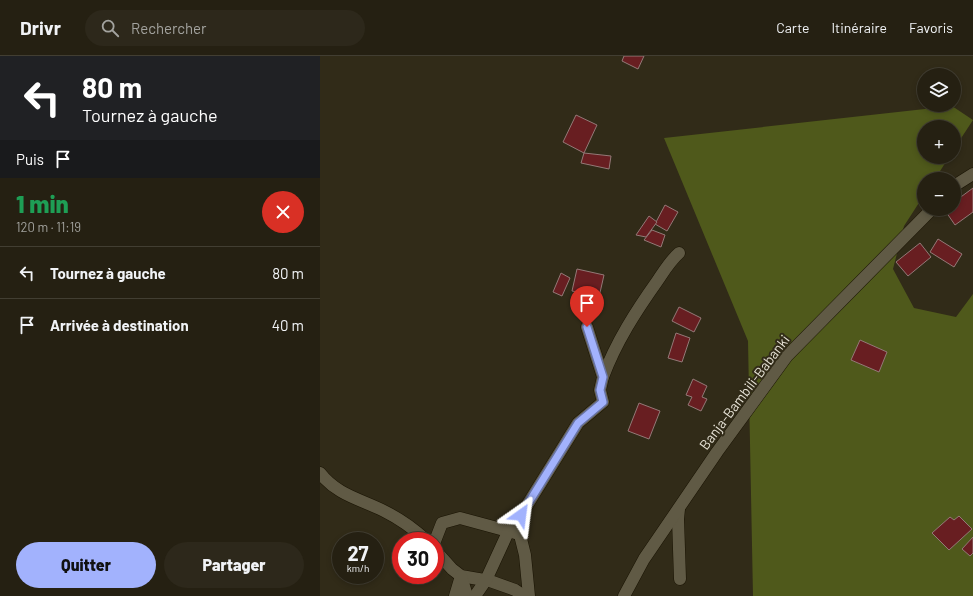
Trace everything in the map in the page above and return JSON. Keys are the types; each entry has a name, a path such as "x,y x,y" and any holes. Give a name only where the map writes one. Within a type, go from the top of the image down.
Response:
{"street":[{"path":"961,182 973,174"},
{"name":"Banja-Bambili-Babanki","path":"624,596 644,559 717,452 787,356 925,216"},
{"path":"475,596 513,533 517,520 578,423 603,402 600,390 603,377 612,354 628,324 650,291 679,254"},
{"path":"587,327 603,377"},
{"path":"320,473 328,484 360,502 393,516 415,532"},
{"path":"680,508 678,519 680,579"},
{"path":"438,532 442,523 460,518 513,533 526,555 529,596"},
{"path":"444,560 461,576 486,580 515,590 524,596"},
{"path":"455,596 461,576"},
{"path":"461,576 466,596"}],"green space":[{"path":"917,110 917,112 961,112 973,120 961,138 961,120 917,120 917,164 945,164 939,172 917,172 917,206 904,226 893,269 914,308 956,317 973,294 973,596 753,596 748,341 664,138"}],"building":[{"path":"624,56 644,56 638,69 622,61"},
{"path":"576,115 597,125 584,153 563,142"},
{"path":"584,153 611,156 609,169 581,163"},
{"path":"973,188 973,212 955,225 949,216 961,216 961,197"},
{"path":"665,205 678,212 667,231 655,224"},
{"path":"649,216 657,222 646,237 636,235"},
{"path":"652,230 665,235 661,247 644,240"},
{"path":"938,239 962,254 954,267 930,252"},
{"path":"920,243 931,257 908,276 896,262"},
{"path":"577,269 604,275 599,297 572,291"},
{"path":"561,273 570,278 562,296 553,292"},
{"path":"679,307 701,318 694,332 672,321"},
{"path":"676,333 690,338 682,362 668,358"},
{"path":"860,340 887,352 879,372 851,360"},
{"path":"693,379 707,386 702,397 707,399 701,411 688,405 692,397 686,395"},
{"path":"639,403 660,411 649,439 628,431"},
{"path":"959,516 972,529 949,550 932,533 950,517 954,520"},
{"path":"973,537 973,553 970,556 962,549"}],"route":[{"path":"521,515 578,423 603,402 600,390 603,377 587,327"}]}
